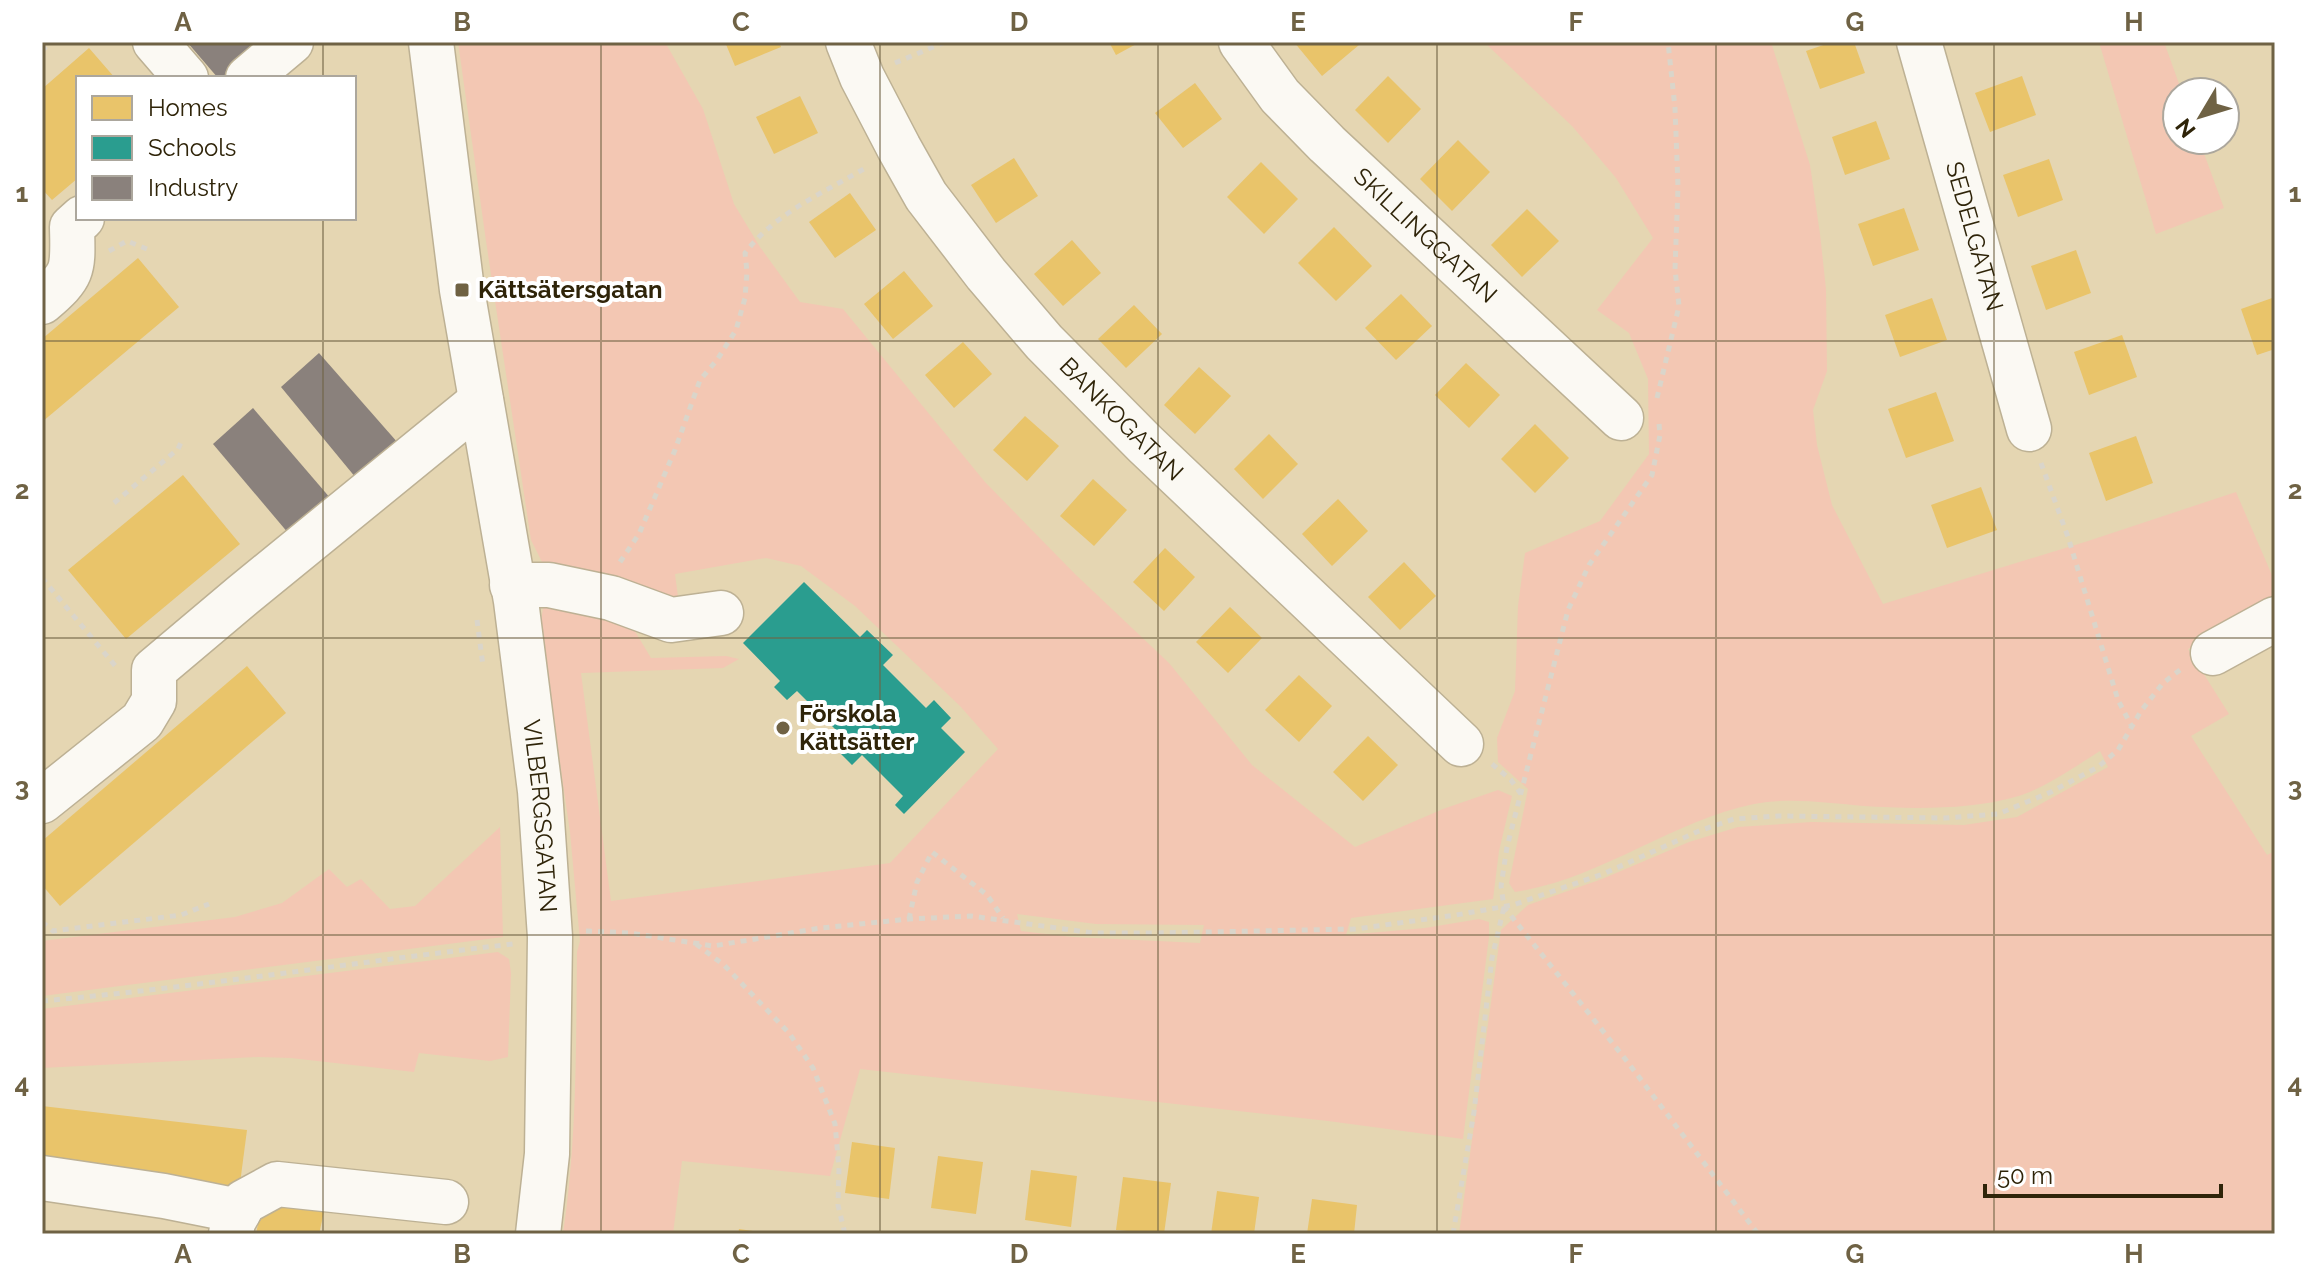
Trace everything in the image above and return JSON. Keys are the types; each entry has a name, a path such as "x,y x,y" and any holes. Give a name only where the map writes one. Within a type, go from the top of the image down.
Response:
{"street":[{"path":"155,42 184,76"},
{"path":"250,76 291,42"},
{"name":"VILBERGSGATAN","path":"431,42 462,290 512,585 540,791 550,937 547,1154 538,1234"},
{"name":"SKILLINGGATAN","path":"1241,42 1280,96 1327,144 1639,408"},
{"name":"SEDELGATAN","path":"1919,42 2029,429"},
{"name":"BANKOGATAN","path":"855,59 899,148 934,207 1044,342 1145,444 1461,744"},
{"path":"42,302 66,282 73,261 72,227 80,220"},
{"path":"42,801 142,721 154,701 154,670 481,401"},
{"path":"512,585 549,585 611,598 671,620 721,613"},
{"path":"2213,653 2275,619"},
{"path":"42,1178 164,1196 235,1222 244,1202 277,1184 446,1202"}],"path":[{"path":"42,51 50,42"},
{"path":"855,59 945,42"},
{"path":"1453,1234 1474,1112 1492,958 1504,907 1501,886 1507,847 1568,610 1589,565 1652,475 1660,435 1639,408 1679,306 1675,269 1678,187 1675,108 1668,42"},
{"path":"611,598 621,562 639,534 675,450 700,380 736,330 745,298 745,253 758,236 782,217 899,148"},
{"path":"2029,429 2068,537 2118,700 2132,726"},
{"path":"114,503 178,449 183,438"},
{"path":"42,578 115,668 154,670"},
{"path":"578,932 630,933 713,946 821,928 971,916 1093,933 1342,930 1504,907 1603,874 1699,831 1734,819 1778,816 1945,818 1998,814 2051,792 2098,767 2118,750 2163,683 2187,665 2213,653"},
{"path":"909,919 917,882 932,852 987,895 1003,919"},
{"path":"42,922 53,931 181,915 209,904"},
{"path":"1504,907 1758,1234"},
{"path":"695,943 724,965 789,1033 813,1068 835,1124 838,1205 845,1234"},
{"path":"42,1001 159,990 512,944"}],"shaded area":[{"path":"458,42 665,42 703,109 734,204 760,247 800,302 843,309 985,482 1075,574 1169,663 1252,765 1355,847 1443,809 1498,790 1512,796 1499,851 1493,899 1351,918 1346,935 1425,928 1479,919 1489,922 1463,1139 860,1069 830,1176 682,1161 673,1234 563,1234 573,1129 577,952 580,941 570,832 540,626 543,609 552,599 624,613 651,658 726,656 739,659 723,668 581,673 611,901 890,863 998,749 960,706 855,606 801,566 766,558 675,574 678,597 641,599 542,562 531,540","holes":["1017,914 1096,924 1204,925 1200,943 1072,937 1021,931"]},
{"path":"1484,42 1771,42 1810,165 1820,234 1826,289 1827,371 1813,410 1817,445 1832,505 1883,604 2236,492 2275,582 2275,602 2188,649 2229,714 2191,736 2267,855 2275,851 2275,1234 1459,1234 1501,930 1528,905 1602,879 1689,842 1738,827 1812,822 1964,825 2017,817 2108,767 2100,751 2025,794 1960,806 1900,808 1795,801 1754,804 1694,823 1577,875 1515,892 1509,883 1528,789 1498,762 1497,738 1515,691 1518,606 1525,553 1600,521 1649,454 1648,379 1629,333 1597,310 1653,238 1616,178 1572,126"},
{"path":"2099,42 2164,42 2176,76 2161,76 2161,156 2205,156 2224,208 2156,234"},
{"path":"500,827 503,937 42,996 42,941 235,917 282,903 329,869 347,887 361,879 390,909 415,906"},
{"path":"498,952 509,959 511,973 508,1057 490,1061 419,1053 414,1072 258,1057 42,1068 42,1009"}],"building: Homes":[{"path":"725,42 779,42 781,47 735,66"},
{"path":"1109,42 1140,42 1116,55"},
{"path":"1294,42 1356,42 1359,45 1322,76"},
{"path":"1832,42 1854,42 1865,73 1820,89 1806,51"},
{"path":"89,48 113,76 76,76 76,180 52,200 42,189 42,89"},
{"path":"1388,76 1421,109 1388,143 1355,110"},
{"path":"2022,76 2036,115 1990,132 1975,93"},
{"path":"1195,83 1222,119 1183,148 1155,113"},
{"path":"800,96 818,133 774,154 756,117"},
{"path":"1876,121 1890,159 1845,175 1832,137"},
{"path":"1458,140 1490,172 1452,211 1420,179"},
{"path":"1014,158 1038,196 996,223 971,185"},
{"path":"2049,159 2063,200 2018,217 2003,175"},
{"path":"1261,162 1298,199 1264,234 1227,197"},
{"path":"850,193 876,230 835,258 809,222"},
{"path":"1904,208 1919,250 1873,266 1858,224"},
{"path":"1527,209 1559,241 1522,277 1491,245"},
{"path":"1334,227 1372,266 1336,301 1298,263"},
{"path":"1072,240 1101,273 1063,306 1034,274"},
{"path":"2076,250 2091,293 2046,310 2031,266"},
{"path":"138,258 179,307 42,422 42,339"},
{"path":"904,271 933,306 893,339 864,304"},
{"path":"1401,294 1432,326 1396,360 1365,328"},
{"path":"2275,297 2275,349 2257,355 2241,309"},
{"path":"1932,298 1947,340 1900,357 1885,315"},
{"path":"1134,305 1162,334 1126,368 1098,339"},
{"path":"2122,335 2137,377 2089,395 2074,352"},
{"path":"963,342 992,374 954,408 925,375"},
{"path":"1466,363 1500,395 1469,428 1435,395"},
{"path":"1199,367 1231,396 1195,434 1164,405"},
{"path":"1936,392 1954,441 1906,458 1888,409"},
{"path":"1025,416 1059,446 1027,481 993,450"},
{"path":"1535,424 1569,458 1535,493 1501,459"},
{"path":"1269,434 1298,464 1263,499 1234,469"},
{"path":"2136,436 2153,483 2106,501 2089,453"},
{"path":"183,475 240,544 126,639 68,570"},
{"path":"1093,479 1127,510 1094,546 1060,516"},
{"path":"1981,487 1997,530 1947,548 1931,505"},
{"path":"1338,499 1368,531 1332,566 1302,534"},
{"path":"1165,548 1195,577 1164,611 1133,582"},
{"path":"1404,562 1436,596 1400,630 1368,597"},
{"path":"1230,607 1262,638 1228,673 1196,642"},
{"path":"247,666 286,713 60,906 42,885 42,841"},
{"path":"1299,675 1332,706 1299,742 1265,710"},
{"path":"1368,736 1398,765 1363,801 1333,772"},
{"path":"42,1106 247,1130 239,1191 42,1169"},
{"path":"852,1142 895,1148 889,1199 845,1193"},
{"path":"938,1156 983,1162 976,1214 931,1208"},
{"path":"1031,1170 1077,1176 1071,1227 1025,1220"},
{"path":"1123,1177 1171,1183 1164,1234 1116,1230"},
{"path":"1217,1191 1259,1197 1254,1234 1211,1234"},
{"path":"263,1199 324,1212 319,1234 256,1234"},
{"path":"1312,1199 1357,1205 1354,1234 1307,1234"},
{"path":"739,1229 760,1232 738,1234"}],"building: Schools":[{"path":"804,582 860,637 867,630 893,655 883,665 926,708 934,700 951,718 941,728 965,752 904,814 895,805 903,796 862,755 852,765 827,740 837,731 797,691 787,700 774,687 780,681 743,643"}],"building: Industry":[{"path":"187,42 255,42 259,46 223,76 216,76"},
{"path":"319,353 398,443 356,478 281,387"},
{"path":"253,408 331,499 289,534 213,444"}],"place":[{"name":"Kättsätersgatan","path":"462,290"},
{"name":"Förskola Kättsätter","path":"783,728"}]}
